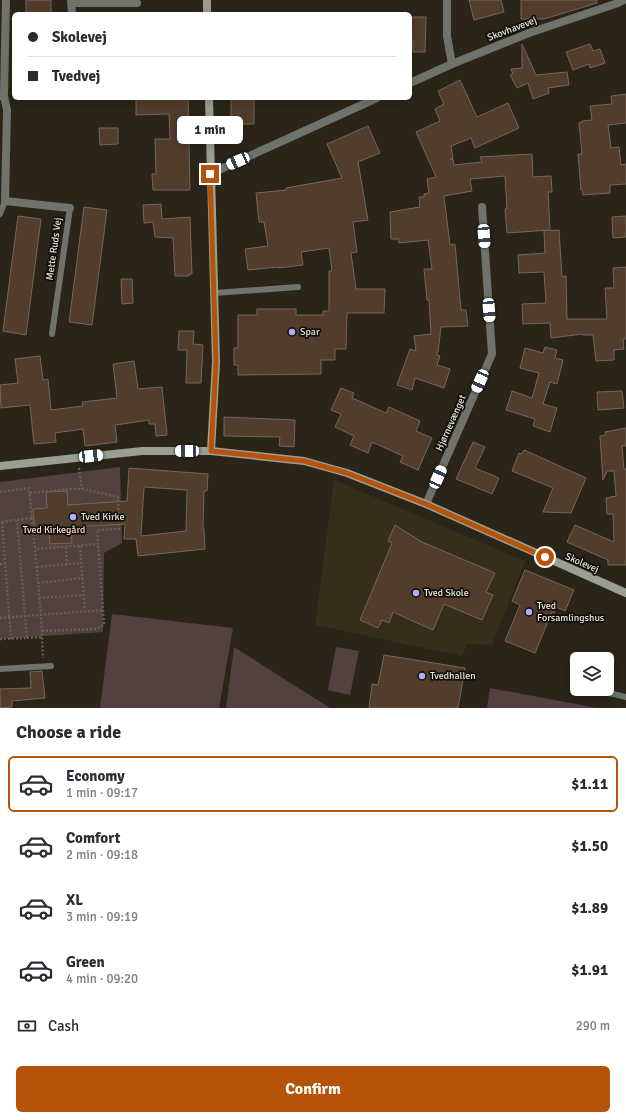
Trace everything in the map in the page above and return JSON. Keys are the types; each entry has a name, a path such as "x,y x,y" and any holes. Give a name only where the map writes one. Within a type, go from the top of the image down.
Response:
{"street":[{"path":"5,201 7,110 2,96 6,0"},
{"path":"207,0 208,12"},
{"path":"447,0 447,36 452,64"},
{"name":"Skovhavevej","path":"412,82 452,64 529,33 624,0"},
{"path":"72,2 137,3"},
{"path":"209,100 216,362 211,451"},
{"path":"210,174 373,100"},
{"name":"Mette Ruds Vej","path":"5,201 70,208"},
{"name":"Hjørnevænget","path":"426,504 492,354 482,207"},
{"name":"Skolevej","path":"0,466 142,451 211,451 304,461 347,473 426,504 626,592"}],"lane":[{"path":"0,214 5,201"},
{"name":"Mette Ruds Vej","path":"52,334 70,208"},
{"path":"214,294 298,287"},
{"path":"0,669 52,666"},
{"path":"614,694 626,697"}],"path":[{"path":"78,458 82,489"},
{"path":"0,492 29,488 41,614 44,666"},
{"path":"30,493 82,489 118,497 119,529 97,530 104,625 96,629 42,631"},
{"path":"12,639 1,522 32,518"},
{"path":"17,520 27,638"},
{"path":"35,549 98,544"},
{"path":"80,546 86,612"},
{"path":"66,547 68,564"},
{"path":"36,567 81,563"},
{"path":"0,564 5,564"},
{"path":"38,582 82,578"},
{"path":"39,598 84,595"},
{"path":"0,618 103,610"},
{"path":"0,639 42,638"}],"shaded area":[{"name":"Tved Skole","path":"334,480 525,561 492,645 467,644 462,656 315,625"}],"green space":[{"name":"Tved Kirkegård","path":"120,467 122,543 104,553 103,632 0,639 0,482"},
{"path":"112,614 233,628 219,708 100,708"},
{"path":"234,647 330,708 226,708"},
{"path":"336,647 359,651 350,695 328,690"},
{"path":"490,688 597,708 487,708"}],"building":[{"path":"26,0 51,0 51,12 26,12"},
{"path":"469,0 501,0 504,12 474,20"},
{"path":"521,0 597,0 597,3 544,19 521,19"},
{"path":"412,17 426,17 425,52 413,52"},
{"path":"522,44 536,75 567,72 569,85 548,88 549,93 533,99 528,83 517,88 510,75 513,74 511,69 522,68"},
{"path":"590,44 593,51 600,49 605,63 590,68 589,64 573,70 566,52"},
{"path":"460,80 477,117 508,103 519,128 475,148 471,138 451,146 453,158 450,159 453,159 454,165 482,162 480,157 532,154 533,177 551,176 552,192 548,192 550,230 507,233 505,176 470,179 472,191 444,196 450,245 455,244 461,310 466,310 468,326 441,327 437,352 437,355 440,356 437,365 450,369 444,388 415,378 412,390 397,385 410,349 416,351 414,336 431,334 429,300 427,300 424,269 432,269 428,240 399,243 398,239 391,239 390,212 420,207 419,197 424,197 424,194 429,193 427,179 436,177 416,132 440,121 435,109 444,104 438,91"},
{"path":"626,94 626,123 608,125 611,148 619,147 621,165 626,164 626,184 610,185 610,193 583,195 581,190 578,154 582,154 579,123 582,121 592,120 590,106 612,104 611,96"},
{"path":"136,100 188,100 190,190 153,190 152,174 156,174 155,139 170,139 169,114 136,115"},
{"path":"231,100 254,100 254,124 231,124"},
{"path":"368,126 380,153 358,162 368,220 353,222 357,252 351,253 356,289 385,289 384,313 347,313 346,349 335,349 335,360 321,360 321,374 238,375 238,365 234,365 234,348 238,348 238,315 257,315 257,309 296,309 296,315 323,315 323,311 329,311 329,271 332,271 329,248 301,252 303,265 248,270 245,249 268,246 264,222 259,222 256,193 286,190 286,188 342,178 327,144"},
{"path":"99,128 118,128 118,144 100,145"},
{"path":"161,204 162,219 190,217 192,274 189,274 189,276 175,276 173,238 155,237 153,222 144,223 143,205"},
{"path":"84,207 107,210 92,325 69,322"},
{"path":"18,216 41,219 26,335 3,331"},
{"path":"626,216 626,237 613,238 612,217"},
{"path":"559,230 562,277 566,276 567,319 607,319 605,288 614,288 613,268 626,267 626,339 623,339 624,349 614,350 614,360 596,361 593,335 583,334 551,338 550,323 523,324 522,304 546,303 544,272 519,273 518,255 545,253 544,231"},
{"path":"121,279 132,279 133,303 122,304"},
{"path":"179,331 194,331 193,344 203,345 201,383 186,383 187,350 178,350"},
{"path":"545,347 557,350 555,358 563,360 557,384 550,382 543,404 557,408 550,432 533,426 535,419 506,410 512,391 532,398 539,373 520,368 525,348 543,353"},
{"path":"40,356 43,380 48,379 51,410 83,406 82,402 117,398 113,364 134,361 138,389 162,387 167,435 156,436 155,424 149,424 149,420 115,425 117,442 85,446 83,429 55,433 56,442 34,444 30,405 1,408 0,385 18,383 15,359"},
{"path":"341,388 354,393 352,398 386,413 389,407 420,421 416,431 432,438 418,470 400,462 403,456 372,442 368,453 350,445 354,436 335,427 341,414 331,410"},
{"path":"622,391 624,408 598,410 597,392"},
{"path":"224,417 295,420 294,447 279,446 280,437 224,436"},
{"path":"626,428 626,446 622,446 624,469 626,469 626,565 608,565 608,560 567,542 575,525 614,542 613,514 607,514 606,498 616,496 614,471 607,471 603,480 600,436 606,435 605,432"},
{"path":"473,442 485,447 475,468 499,478 492,494 456,479"},
{"path":"524,450 586,478 571,513 543,512 553,488 512,471 519,453 522,454"},
{"path":"129,468 208,474 207,491 204,491 203,529 205,549 138,556 136,539 124,539 125,524 71,527 72,543 50,544 49,530 35,531 33,509 47,508 46,492 67,491 68,505 127,501","holes":["144,487 187,490 186,531 141,536"]},
{"path":"395,525 422,542 495,573 486,592 493,595 482,620 444,604 433,630 393,612 389,623 382,620 378,628 360,620 392,543 388,541"},
{"name":"Tved Forsamlingshus","path":"525,570 574,590 565,611 556,607 554,613 552,612 535,653 505,641 520,605 512,601"},
{"name":"Tvedhallen","path":"384,655 465,668 458,708 369,708 372,684 378,685"},
{"path":"42,671 45,698 12,701 12,707 0,708 0,689 31,688 30,672"}],"place":[{"name":"Spar","path":"292,332"},
{"name":"Tved Kirke","path":"73,517"},
{"name":"Tved Skole","path":"416,593"},
{"name":"Tved Forsamlingshus","path":"529,612"},
{"name":"Tvedhallen","path":"422,676"}],"route":[{"path":"210,174 216,362 211,451 304,461 347,473 426,504 545,557"}]}
